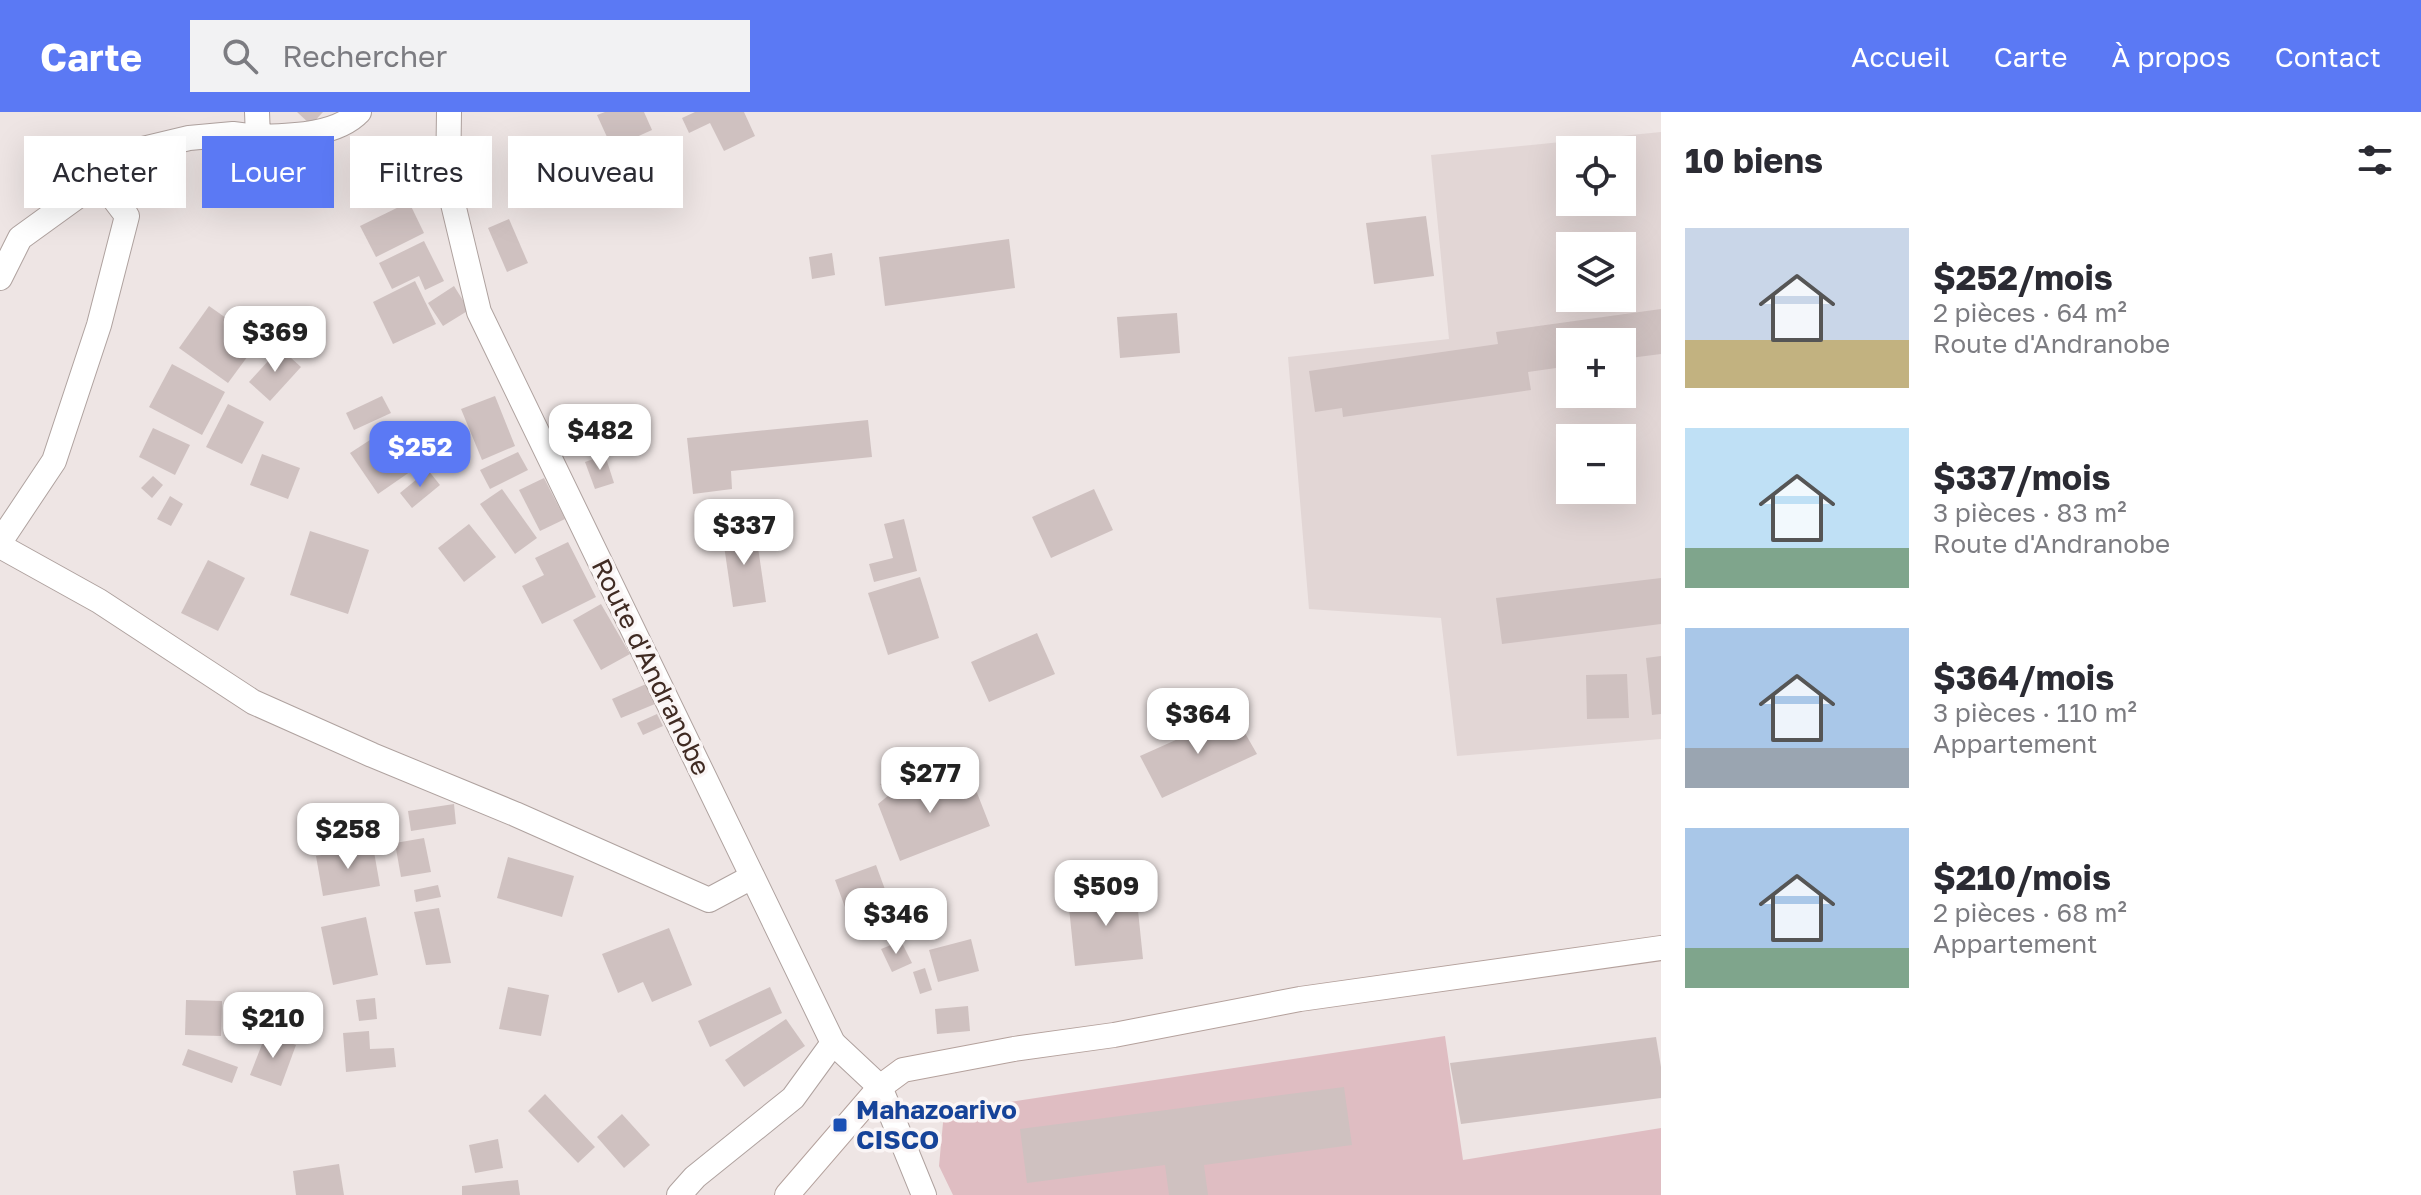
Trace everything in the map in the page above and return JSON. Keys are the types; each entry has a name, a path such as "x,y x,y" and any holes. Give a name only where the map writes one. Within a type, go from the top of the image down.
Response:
{"street":[{"path":"257,112 258,136"},
{"path":"310,136 354,118 359,112"},
{"name":"Route d'Andranobe","path":"449,112 448,183 479,312 833,1043 880,1087 924,1195"},
{"path":"211,136 250,136"},
{"path":"0,278 20,238 60,208"},
{"path":"121,208 127,216 99,325 54,461 0,544 99,601 253,702 372,755 709,900 752,877"},
{"path":"787,1195 880,1087 903,1070 1114,1035 1300,999 1661,948"},
{"path":"679,1195 695,1177 793,1098 833,1043"}],"shaded area":[{"path":"1661,132 1661,739 1457,756 1441,618 1309,609 1288,357 1449,339 1431,155 1556,142 1556,216 1636,216 1636,136 1621,136"},
{"path":"1445,1036 1463,1160 1661,1128 1661,1195 953,1195 939,1166 944,1112"}],"building":[{"path":"297,112 323,112 311,125"},
{"path":"605,112 644,112 652,130 639,136 607,136 597,115"},
{"path":"695,112 744,112 755,136 724,151 710,123 689,133 682,118"},
{"path":"397,208 412,208 424,233 376,257 360,226"},
{"path":"1426,216 1434,276 1374,284 1366,223"},
{"path":"509,219 528,263 507,272 488,228"},
{"path":"1009,239 1015,288 885,306 879,257"},
{"path":"424,241 444,281 425,290 419,276 392,289 379,263"},
{"path":"832,253 835,275 812,279 809,257"},
{"path":"415,281 436,324 393,344 373,302"},
{"path":"454,286 469,310 443,326 428,303"},
{"path":"209,306 259,341 228,383 179,348"},
{"path":"1661,309 1661,354 1636,357 1636,328 1556,328 1556,368 1528,372 1531,390 1343,417 1342,408 1315,412 1309,371 1498,344 1496,332"},
{"path":"1177,313 1180,353 1120,358 1117,317"},
{"path":"280,348 301,367 270,401 249,382"},
{"path":"172,364 225,392 202,435 149,407"},
{"path":"382,396 391,413 354,430 346,413"},
{"path":"495,396 515,446 482,460 461,409"},
{"path":"228,404 264,422 242,464 206,447"},
{"path":"868,420 872,457 731,471 732,489 693,494 687,438"},
{"path":"390,427 417,467 378,494 350,453"},
{"path":"153,428 190,445 175,475 139,457"},
{"path":"518,452 528,470 490,489 480,470"},
{"path":"262,454 300,468 288,499 250,485"},
{"path":"605,455 614,483 595,489 585,462"},
{"path":"428,470 440,485 412,508 400,493"},
{"path":"153,476 163,485 152,498 141,488"},
{"path":"544,478 565,519 540,531 519,490"},
{"path":"502,489 537,538 515,554 480,504"},
{"path":"1094,489 1113,530 1051,558 1032,517"},
{"path":"170,496 183,504 171,526 157,519"},
{"path":"904,519 917,571 874,582 869,564 893,558 884,524"},
{"path":"469,524 496,557 464,582 438,548"},
{"path":"755,527 766,602 733,607 722,532"},
{"path":"310,531 369,550 348,614 290,595"},
{"path":"568,542 596,597 542,624 522,586 544,575 535,558"},
{"path":"208,560 245,578 218,631 181,613"},
{"path":"920,577 939,638 888,655 868,593"},
{"path":"1661,578 1661,624 1502,644 1496,598"},
{"path":"601,604 630,654 601,670 573,620"},
{"path":"1037,633 1055,674 989,702 971,662"},
{"path":"1661,656 1661,714 1652,715 1646,658"},
{"path":"1627,674 1629,718 1587,719 1586,675"},
{"path":"646,684 655,704 621,718 612,699"},
{"path":"657,714 663,726 643,735 637,723"},
{"path":"1234,714 1257,754 1162,798 1140,756"},
{"path":"932,778 943,791 972,780 990,826 900,861 878,804 889,795 880,784 896,780 909,787"},
{"path":"454,804 456,824 411,831 408,811"},
{"path":"424,838 431,872 401,877 395,843"},
{"path":"373,846 380,886 323,896 316,856"},
{"path":"508,857 574,876 562,917 497,898"},
{"path":"876,865 897,922 856,937 835,880"},
{"path":"438,885 441,897 416,902 414,890"},
{"path":"1136,891 1143,959 1075,966 1068,898"},
{"path":"439,908 451,963 426,965 414,912"},
{"path":"366,917 378,975 333,985 321,927"},
{"path":"669,928 692,985 652,1002 643,982 618,993 602,954"},
{"path":"971,939 979,971 938,982 929,950"},
{"path":"901,941 912,963 892,972 881,949"},
{"path":"925,968 932,990 920,994 913,972"},
{"path":"508,987 549,995 541,1036 499,1029"},
{"path":"770,987 782,1013 710,1047 698,1021"},
{"path":"375,998 377,1019 359,1021 356,1000"},
{"path":"186,1000 222,1001 221,1036 185,1035"},
{"path":"968,1006 970,1031 937,1034 935,1009"},
{"path":"786,1019 805,1046 744,1087 725,1060"},
{"path":"369,1031 370,1049 394,1048 396,1067 346,1072 343,1033"},
{"path":"266,1034 296,1045 281,1086 250,1075"},
{"path":"1656,1037 1661,1067 1661,1098 1461,1124 1450,1063"},
{"path":"188,1049 238,1067 232,1083 182,1065"},
{"path":"1344,1087 1352,1145 1204,1165 1208,1195 1169,1195 1165,1165 1027,1183 1020,1129"},
{"path":"545,1094 595,1147 578,1163 528,1111"},
{"path":"622,1114 650,1145 624,1168 597,1137"},
{"path":"498,1139 503,1168 475,1173 469,1145"},
{"path":"339,1164 344,1195 296,1195 293,1171"},
{"path":"518,1180 520,1195 462,1195 462,1186"}],"place":[{"name":"Mahazoarivo CISCO","path":"840,1125"}]}
